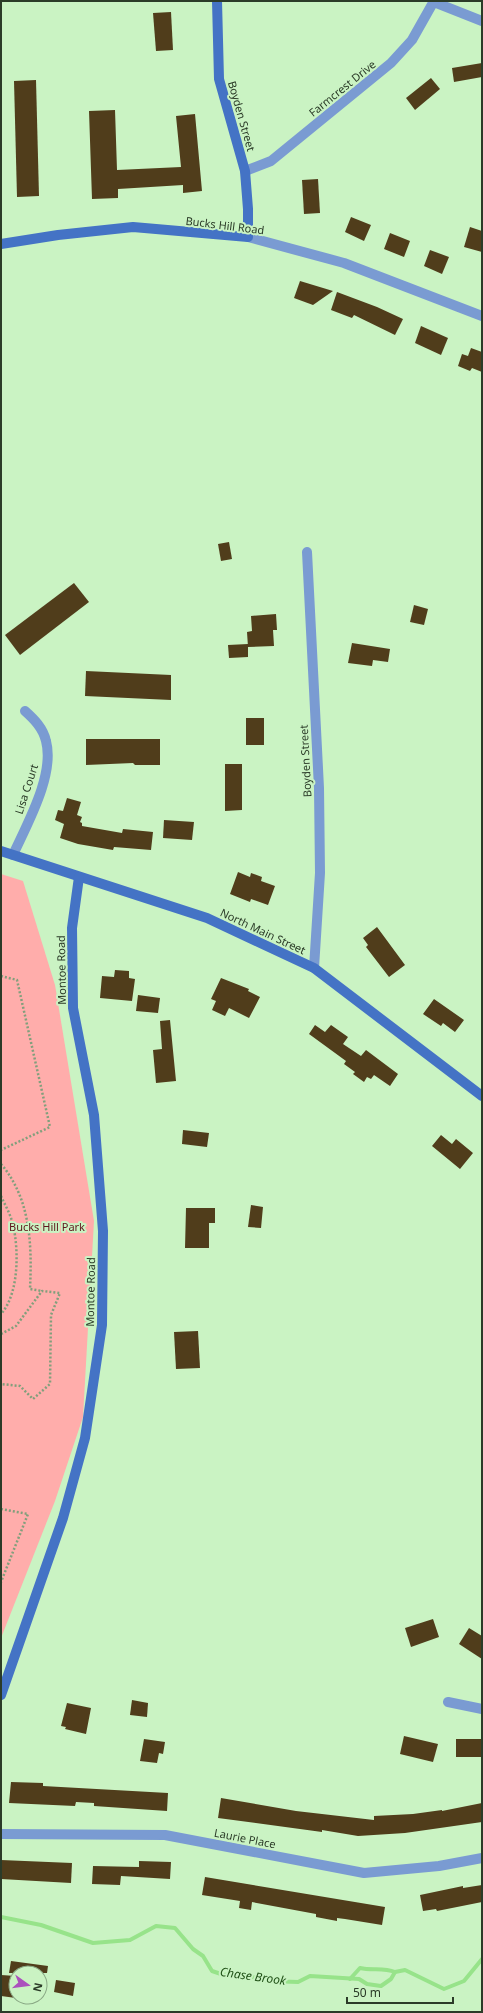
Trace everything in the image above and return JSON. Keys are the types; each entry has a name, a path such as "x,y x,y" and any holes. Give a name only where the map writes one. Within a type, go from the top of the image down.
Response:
{"street":[{"name":"Boyden Street","path":"217,1 219,79 245,171 248,237"},
{"name":"Farmcrest Drive","path":"245,171 272,161 392,63 412,40 434,2"},
{"path":"434,2 482,20"},
{"name":"Bucks Hill Road","path":"1,244 58,235 133,227 248,237 344,263 482,316"},
{"name":"Boyden Street","path":"307,552 319,788 320,873 314,968"},
{"name":"Lisa Court","path":"13,855 34,808 47,769 46,741 38,722 25,711"},
{"name":"North Main Street","path":"1,851 207,918 314,968 482,1096"},
{"name":"Montoe Road","path":"1,1695 63,1518 85,1438 102,1325 103,1231 94,1115 73,1008 72,928 79,877"},
{"path":"448,1702 482,1709"},
{"name":"Laurie Place","path":"1,1834 165,1835 364,1873 439,1866 482,1858"}],"path":[{"path":"1,976 17,980 50,1127 1,1150"},
{"path":"1,1164 10,1174 26,1210 31,1258 30,1289 60,1293 51,1315 50,1384 33,1399 20,1386 1,1384"},
{"path":"1,1196 13,1224 17,1267 8,1306 1,1314"},
{"path":"1,1334 16,1326 42,1291"},
{"path":"1,1509 28,1514 1,1582"}],"green space":[{"name":"Bucks Hill Park","path":"1,874 23,881 55,985 94,1221 83,1417 55,1501 1,1638"}],"building":[{"path":"171,12 173,50 156,51 153,13"},
{"path":"482,63 482,77 454,82 452,68"},
{"path":"431,78 440,89 415,110 406,98"},
{"path":"36,80 39,196 17,197 14,81"},
{"path":"115,110 117,170 181,167 176,116 195,114 202,191 183,193 183,185 118,189 118,198 92,199 89,111"},
{"path":"318,179 320,213 304,214 302,180"},
{"path":"351,217 371,225 364,241 345,232"},
{"path":"470,227 482,231 482,252 464,247"},
{"path":"390,233 410,241 404,257 384,249"},
{"path":"430,250 449,257 442,274 424,266"},
{"path":"300,281 333,291 313,305 294,298"},
{"path":"337,292 377,307 403,319 395,335 354,315 352,318 331,310"},
{"path":"421,326 448,338 441,355 415,343"},
{"path":"471,348 482,352 482,372 472,368 470,371 458,366 462,354 468,356"},
{"path":"229,542 232,559 221,561 218,544"},
{"path":"74,583 89,602 20,655 5,635"},
{"path":"414,605 428,609 424,625 410,622"},
{"path":"276,614 277,630 273,630 274,646 248,647 247,632 252,631 251,616"},
{"path":"352,643 390,649 388,662 373,660 372,666 348,663"},
{"path":"248,644 248,657 229,658 228,645"},
{"path":"86,671 171,675 171,700 85,696"},
{"path":"246,718 264,718 264,745 246,745"},
{"path":"86,739 160,739 160,765 135,765 133,763 86,765"},
{"path":"225,764 242,764 242,810 225,811"},
{"path":"67,798 81,802 77,815 82,817 80,822 82,823 82,826 122,833 123,829 153,832 151,850 114,847 113,850 78,844 60,838 64,824 55,820 58,810 63,811"},
{"path":"164,820 194,822 192,840 163,838"},
{"path":"238,872 250,877 251,873 262,877 261,881 275,886 268,905 251,899 250,902 230,894"},
{"path":"377,927 405,965 389,977 366,947 368,945 363,938"},
{"path":"115,970 129,971 129,978 135,979 132,1001 100,998 102,976 114,977"},
{"path":"221,978 249,989 248,991 260,997 249,1018 229,1008 225,1016 212,1010 216,1001 211,999"},
{"path":"138,995 160,998 158,1013 136,1011"},
{"path":"434,999 464,1020 455,1032 443,1023 441,1026 423,1014"},
{"path":"170,1020 176,1081 156,1083 153,1050 162,1049 160,1021"},
{"path":"315,1025 325,1032 331,1025 348,1037 343,1044 361,1056 366,1050 398,1074 390,1086 374,1075 371,1079 367,1077 364,1082 353,1074 355,1072 344,1064 346,1061 309,1034"},
{"path":"183,1130 209,1133 207,1147 182,1144"},
{"path":"441,1135 452,1144 456,1139 473,1153 460,1169 432,1146"},
{"path":"251,1205 263,1207 261,1228 248,1227"},
{"path":"186,1208 215,1208 215,1223 209,1223 209,1248 185,1248"},
{"path":"198,1331 200,1368 176,1369 174,1332"},
{"path":"433,1619 439,1637 411,1647 405,1628"},
{"path":"469,1628 482,1636 482,1659 459,1644"},
{"path":"132,1700 148,1703 147,1717 130,1715"},
{"path":"67,1703 91,1708 86,1734 65,1729 66,1727 61,1726"},
{"path":"404,1736 438,1744 433,1762 400,1754"},
{"path":"144,1739 165,1742 163,1754 159,1753 157,1763 140,1761"},
{"path":"456,1739 482,1739 482,1757 456,1757"},
{"path":"11,1782 43,1783 43,1786 168,1793 167,1811 94,1806 94,1803 76,1802 75,1806 9,1803"},
{"path":"221,1798 296,1811 374,1820 374,1816 442,1811 482,1803 482,1822 405,1833 358,1836 322,1830 322,1832 218,1818"},
{"path":"1,1860 72,1863 71,1883 1,1879"},
{"path":"139,1861 171,1862 170,1879 121,1876 120,1885 92,1884 93,1866 139,1867"},
{"path":"205,1877 385,1907 382,1925 337,1918 337,1921 316,1917 316,1914 252,1902 251,1910 239,1908 240,1901 202,1895"},
{"path":"482,1885 482,1902 437,1911 436,1909 423,1911 420,1895 463,1886 463,1888"},
{"path":"11,1961 41,1965 10,1965"},
{"path":"1,1975 8,1975 8,1997 1,1996"},
{"path":"56,1980 75,1983 73,1996 54,1992"}],"waterway":[{"name":"Chase Brook","path":"1,1917 41,1925 93,1943 130,1940 156,1926 175,1928 193,1949 203,1956 212,1971 224,1975 237,1973 268,1981 298,1982 310,1976 359,1979 367,1984 381,1986 391,1979 395,1972 405,1970 444,1989 464,1981 482,1959"},
{"path":"350,1979 360,1968 395,1972"}]}
